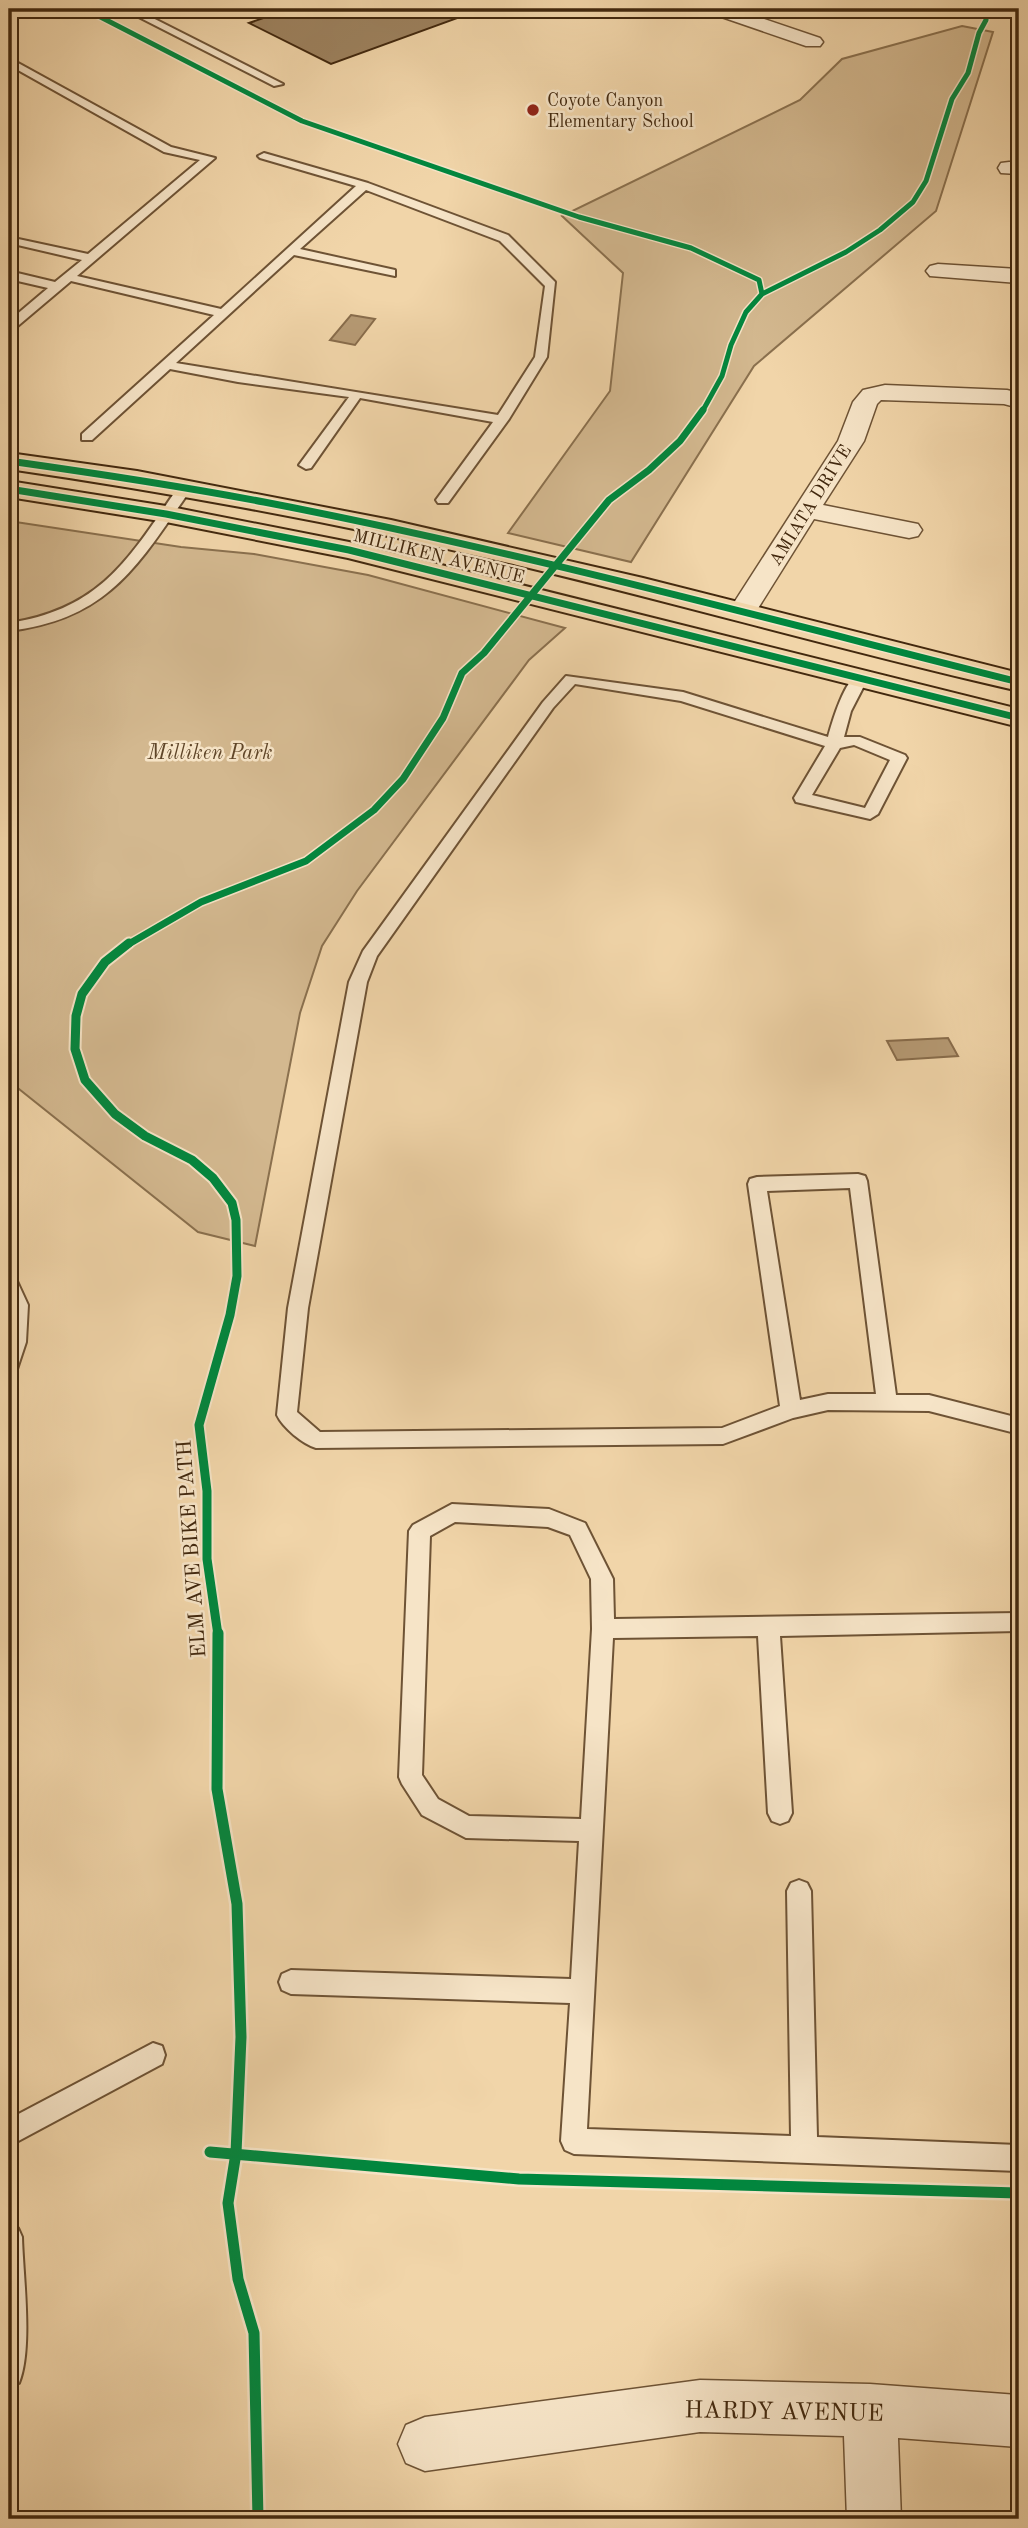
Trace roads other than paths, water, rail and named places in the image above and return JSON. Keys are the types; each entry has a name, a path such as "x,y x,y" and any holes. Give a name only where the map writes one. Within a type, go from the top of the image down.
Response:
{"main road":[{"name":"MILLIKEN AVENUE","path":"9,461 372,522 1019,682"},
{"name":"MILLIKEN AVENUE","path":"9,489 166,514 349,550 1019,718"}],"street":[{"path":"717,9 813,42"},
{"path":"938,271 1019,276"},
{"name":"AMIATA DRIVE","path":"742,612 850,441 865,402 872,395 885,392 1007,397 1019,400"},
{"path":"808,510 909,530"},
{"name":"HARDY AVENUE","path":"425,2444 700,2406 870,2410 1019,2421"},
{"path":"870,2410 874,2519"}],"lane":[{"path":"128,9 278,85"},
{"path":"9,61 168,150 209,158 9,327"},
{"path":"264,156 364,185 504,238 551,285 541,357 502,419 443,500"},
{"path":"87,437 364,185"},
{"path":"9,240 91,258"},
{"path":"291,251 391,274"},
{"path":"9,275 57,286"},
{"path":"68,277 223,313"},
{"path":"166,364 197,372 358,394 476,417 502,419"},
{"path":"306,465 358,394"},
{"path":"9,627 62,613 99,594 127,566 184,489"},
{"path":"860,678 844,711 834,744 802,798 870,814 899,758 855,740 834,744 683,697 571,679 548,705 369,955 358,982 298,1308 287,1415 316,1440 723,1436 791,1410 828,1402 929,1403 1019,1426"},
{"path":"791,1410 757,1184 858,1181 887,1401"},
{"path":"9,1284 14,1306 16,1342 9,1366"},
{"path":"592,1830 466,1827 430,1807 410,1777 421,1531 452,1513 549,1518 578,1529 603,1580 603,1629 592,1830 582,1991 574,2141 1019,2158"},
{"path":"603,1629 1019,1622"},
{"path":"768,1626 780,1813"},
{"path":"799,1891 804,2150"},
{"path":"291,1982 582,1991"},
{"path":"9,2133 153,2055"},
{"path":"9,2237 12,2339 9,2373"}],"place":[{"name":"Coyote Canyon Elementary School","path":"533,110"}],"park label":[{"name":"Milliken Park","path":"210,752"}]}
